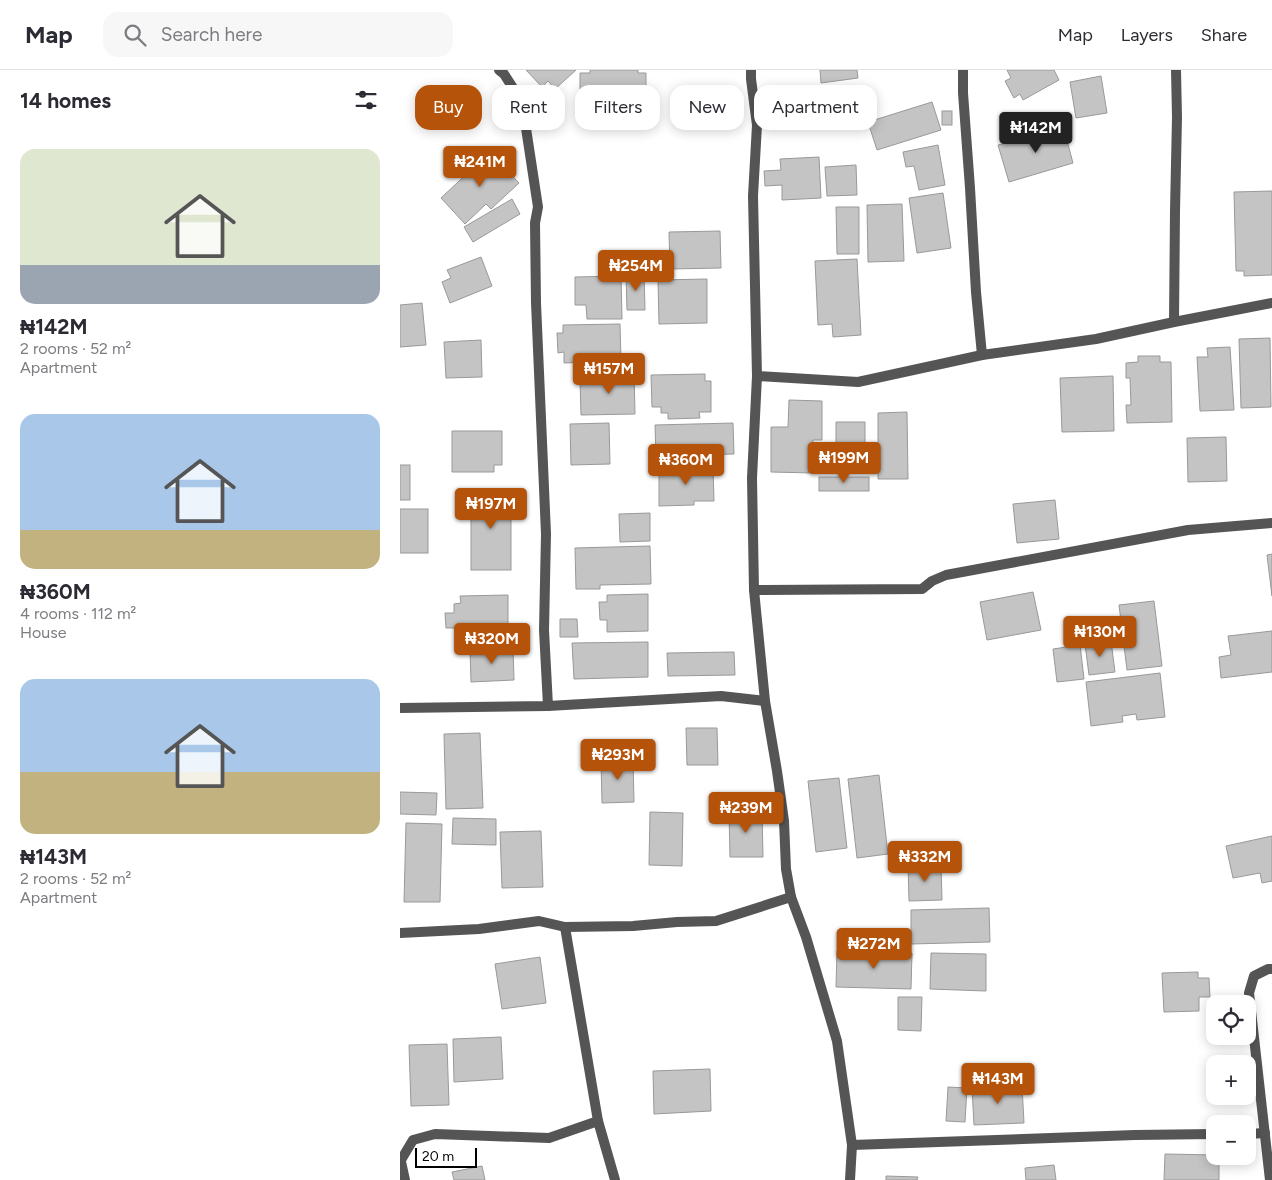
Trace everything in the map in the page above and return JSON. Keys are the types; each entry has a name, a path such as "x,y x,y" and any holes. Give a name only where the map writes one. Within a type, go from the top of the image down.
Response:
{"street":[{"path":"499,70 504,74 522,102 538,207 535,232 546,534 544,630 548,706"},
{"path":"751,70 757,125 753,196 757,376 752,478 754,590 765,701 784,821 786,870 791,897 806,937 837,1041 852,1145 850,1180"},
{"path":"963,70 976,292 982,355"},
{"path":"1174,322 1176,70"},
{"path":"757,376 858,382 982,355 1096,340 1174,322 1272,303"},
{"path":"754,590 922,589 932,581 946,575 1188,530 1272,523"},
{"path":"400,708 548,706 721,696 765,701"},
{"path":"400,933 480,929 539,921 565,927 634,926 716,921 791,897"},
{"path":"565,927 598,1121 615,1180"},
{"path":"1270,1180 1249,993 1254,976 1272,969"},
{"path":"405,1180 401,1158 413,1140 435,1134 549,1138 598,1121"},
{"path":"852,1145 1206,1134"},
{"path":"1256,1134 1265,1134"}],"building":[{"path":"526,70 576,70 559,85 552,85 548,81 544,85 540,85"},
{"path":"590,70 638,70 638,73 646,73 646,85 580,85 580,73 590,73"},
{"path":"820,70 857,70 858,78 821,83"},
{"path":"1007,70 1054,70 1059,80 1023,100 1020,94 1014,98 1005,81 1011,78"},
{"path":"1101,76 1107,113 1076,118 1070,82"},
{"path":"932,102 941,130 877,150 871,130 877,130 877,119"},
{"path":"942,111 952,111 952,125 942,125"},
{"path":"1063,126 1073,163 1009,182 998,145"},
{"path":"938,145 945,185 919,190 914,166 906,167 903,152"},
{"path":"490,152 519,183 491,209 486,204 465,224 441,198"},
{"path":"819,157 821,198 782,200 782,185 765,186 764,171 781,170 780,159"},
{"path":"856,165 857,195 827,196 825,167"},
{"path":"1272,191 1272,275 1244,276 1244,271 1236,271 1234,192"},
{"path":"943,193 951,248 917,253 909,198"},
{"path":"512,199 520,214 473,242 464,227"},
{"path":"902,204 904,261 868,262 867,205"},
{"path":"836,207 859,207 859,254 837,254"},
{"path":"720,231 721,268 670,269 669,232"},
{"path":"481,257 492,286 450,303 442,282 451,278 447,270"},
{"path":"857,259 861,335 833,337 832,324 818,325 815,261"},
{"path":"644,273 645,310 627,310 626,274"},
{"path":"621,276 622,319 587,319 586,305 575,305 575,277"},
{"path":"707,279 707,323 659,324 658,280"},
{"path":"422,303 426,345 400,347 400,305"},
{"path":"620,324 621,361 564,363 564,352 558,353 557,333 563,333 563,325"},
{"path":"1270,338 1271,407 1241,408 1239,339"},
{"path":"481,340 482,377 446,378 444,342"},
{"path":"1230,347 1234,410 1200,411 1197,357 1208,357 1207,348"},
{"path":"1138,356 1160,356 1160,362 1171,362 1172,422 1127,423 1126,405 1131,405 1130,378 1126,378 1126,363 1138,362"},
{"path":"608,372 634,372 635,414 581,415 580,380 608,380"},
{"path":"705,374 705,381 711,381 711,412 699,412 700,418 668,419 668,413 661,413 661,407 652,407 651,375"},
{"path":"1113,376 1114,431 1062,432 1060,378"},
{"path":"789,400 822,401 822,440 813,440 813,473 771,472 771,427 788,427"},
{"path":"907,412 908,479 878,479 878,413"},
{"path":"836,422 865,422 865,452 860,452 860,473 836,473"},
{"path":"609,423 610,464 571,465 570,424"},
{"path":"733,423 734,454 656,456 655,425"},
{"path":"452,431 502,431 502,465 494,465 494,472 452,472"},
{"path":"1226,437 1227,481 1188,482 1187,438"},
{"path":"400,465 410,465 410,500 400,500"},
{"path":"713,467 714,501 694,501 694,505 659,506 659,468"},
{"path":"819,477 869,477 869,491 819,491"},
{"path":"471,490 511,490 511,570 471,570"},
{"path":"1055,500 1059,539 1017,543 1013,504"},
{"path":"400,509 428,509 428,553 400,553"},
{"path":"650,513 650,541 620,542 619,514"},
{"path":"650,546 651,584 600,585 600,589 576,589 575,548"},
{"path":"1272,554 1272,596 1267,555"},
{"path":"1033,592 1041,630 987,640 980,602"},
{"path":"648,594 648,631 607,632 607,620 600,620 599,602 607,602 607,595"},
{"path":"508,595 508,631 499,631 499,639 461,640 461,633 455,634 455,628 446,628 445,613 454,613 454,604 461,603 460,596"},
{"path":"1154,601 1162,666 1127,670 1119,605"},
{"path":"560,619 577,619 578,637 560,637"},
{"path":"1272,631 1272,672 1221,678 1219,657 1231,655 1228,636"},
{"path":"1111,641 1115,672 1089,675 1085,644"},
{"path":"648,642 648,677 574,679 572,643"},
{"path":"1080,645 1084,679 1057,682 1053,649"},
{"path":"513,648 514,680 471,682 470,649"},
{"path":"734,652 735,675 668,676 667,653"},
{"path":"1160,673 1165,717 1137,720 1136,714 1122,716 1123,722 1091,726 1086,682"},
{"path":"686,728 717,728 718,765 687,765"},
{"path":"480,733 483,808 446,809 444,734"},
{"path":"633,760 634,802 602,803 601,761"},
{"path":"879,775 888,854 857,858 848,779"},
{"path":"839,778 847,848 816,852 808,781"},
{"path":"400,792 437,793 436,815 400,814"},
{"path":"762,811 763,857 730,857 729,812"},
{"path":"650,812 683,813 682,866 649,865"},
{"path":"453,818 496,819 496,845 452,844"},
{"path":"406,823 442,824 440,902 404,902"},
{"path":"541,831 543,887 502,888 500,832"},
{"path":"1272,836 1272,881 1262,883 1260,873 1233,878 1226,846"},
{"path":"908,865 941,865 942,900 909,901"},
{"path":"989,908 990,942 911,944 911,910"},
{"path":"837,951 912,953 911,989 836,987"},
{"path":"931,953 986,954 986,991 930,989"},
{"path":"540,957 546,1003 502,1009 495,964"},
{"path":"1198,972 1198,978 1209,978 1210,995 1199,997 1199,1011 1164,1012 1162,973"},
{"path":"898,997 922,997 921,1031 898,1030"},
{"path":"501,1037 503,1079 454,1082 453,1039"},
{"path":"447,1044 449,1105 411,1106 409,1045"},
{"path":"710,1069 711,1111 654,1114 653,1071"},
{"path":"1022,1086 1024,1123 974,1125 972,1088"},
{"path":"948,1087 967,1088 965,1122 946,1121"},
{"path":"1165,1154 1206,1155 1206,1165 1219,1165 1219,1180 1164,1180"},
{"path":"1054,1165 1056,1180 1026,1180 1025,1168"},
{"path":"482,1166 485,1180 454,1180 452,1172"},
{"path":"886,1176 918,1177 917,1180 886,1180"}]}
